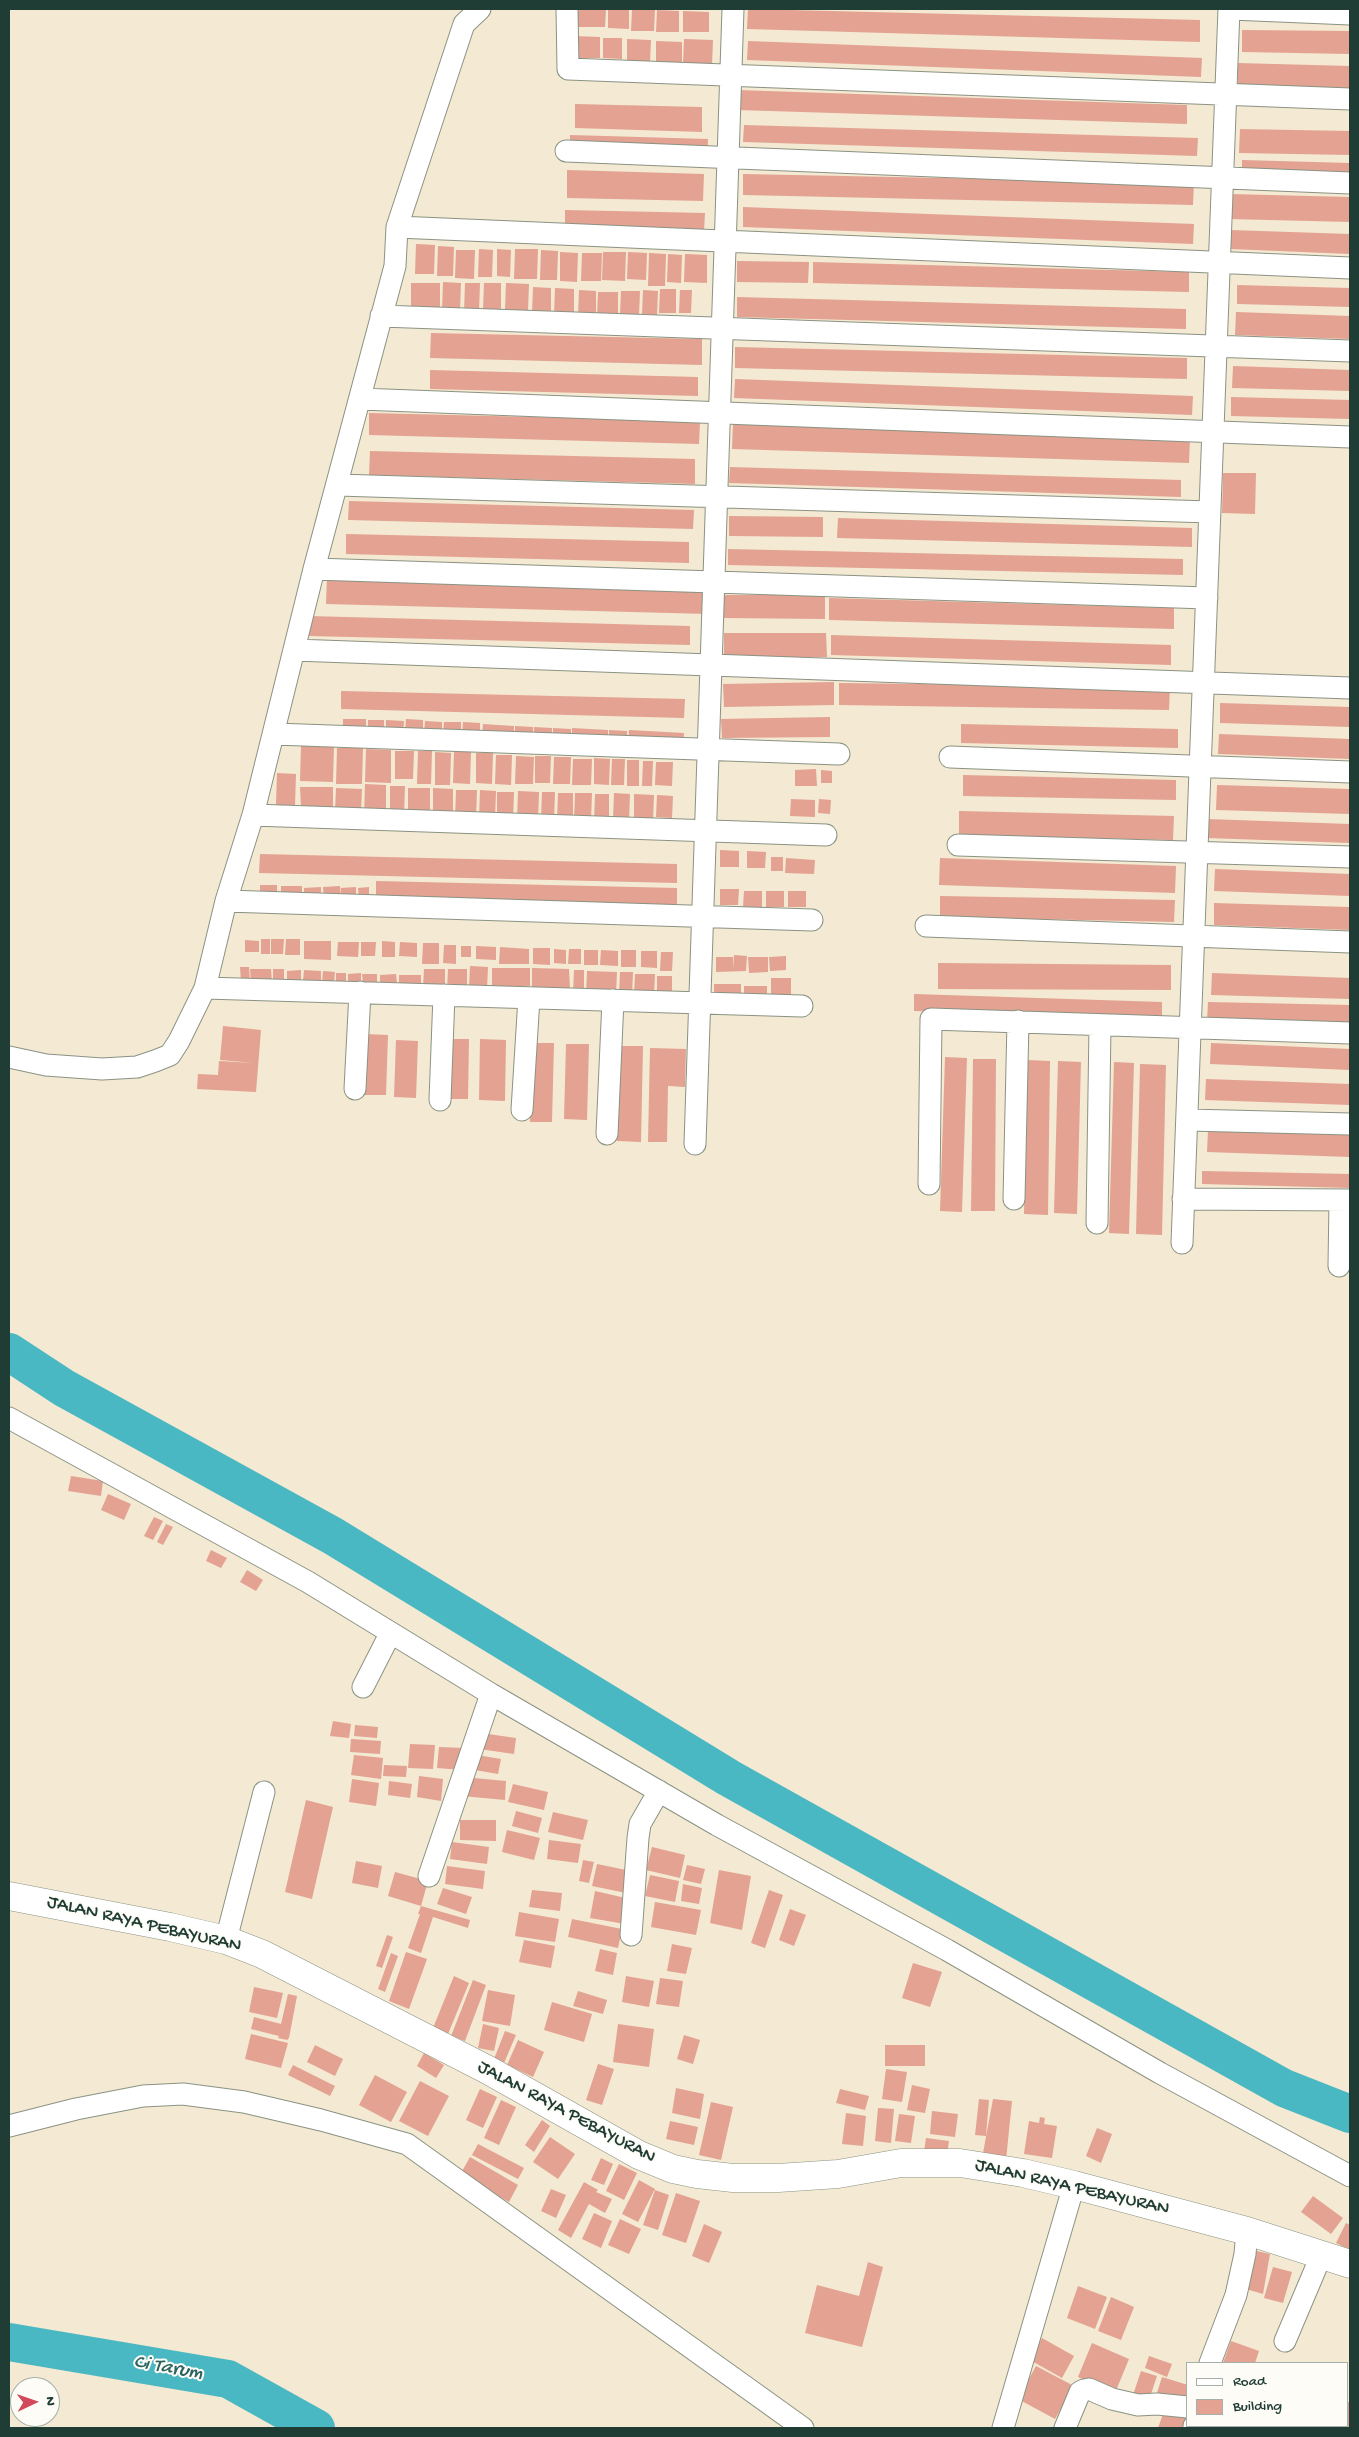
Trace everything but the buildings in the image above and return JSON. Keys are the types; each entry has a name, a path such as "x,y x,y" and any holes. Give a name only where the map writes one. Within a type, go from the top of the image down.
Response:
{"main road":[{"name":"JALAN RAYA PEBAYURAN","path":"9,1896 121,1917 226,1940 278,1962 488,2070 639,2155 673,2169 733,2178 778,2178 838,2174 901,2163 960,2163 1023,2173 1074,2185 1247,2230 1350,2264"}],"street":[{"path":"9,1058 46,1065 116,1070 137,1067 155,1061 170,1055 205,988 226,901 253,815 314,570 395,266 397,227 464,24 480,9"},
{"path":"567,9 568,69 1350,99"},
{"path":"695,1144 733,9"},
{"path":"1182,1243 1230,9 1350,14"},
{"path":"566,151 1350,183"},
{"path":"397,227 1350,268"},
{"path":"381,316 1350,351"},
{"path":"360,399 1350,437"},
{"path":"338,485 1210,512"},
{"path":"314,570 1207,598"},
{"path":"294,650 1350,688"},
{"path":"274,734 839,754"},
{"path":"950,757 1350,772"},
{"path":"253,815 826,835"},
{"path":"958,844 1350,857"},
{"path":"226,901 812,920"},
{"path":"926,926 1350,942"},
{"path":"205,988 802,1006"},
{"path":"355,1089 360,992"},
{"path":"440,1100 444,995"},
{"path":"522,1110 529,998"},
{"path":"606,1134 613,1000"},
{"path":"929,1184 931,1019 1350,1033"},
{"path":"1014,1199 1018,1021"},
{"path":"1097,1223 1100,1026"},
{"path":"1188,1120 1350,1124"},
{"path":"1183,1200 1345,1200 1339,1266"},
{"path":"9,1418 308,1582 390,1634 659,1791 947,1950 1160,2073 1350,2176"},
{"path":"363,1687 390,1634"},
{"path":"429,1876 491,1694"},
{"path":"630,1936 640,1824 659,1791"},
{"path":"226,1940 264,1792"},
{"path":"9,2126 76,2109 134,2098 182,2094 244,2102 321,2120 407,2144 803,2428"},
{"path":"1003,2428 1074,2185"},
{"path":"1210,2362 1236,2295 1245,2254 1247,2230"},
{"path":"1284,2341 1321,2256"},
{"path":"1066,2428 1080,2392 1088,2389 1112,2399 1138,2405 1157,2404 1186,2407"}],"waterway":[{"path":"9,1352 64,1388 333,1536 729,1778 1284,2088 1350,2114"},
{"name":"Ci Tarum","path":"9,2342 228,2379 316,2428"}]}
